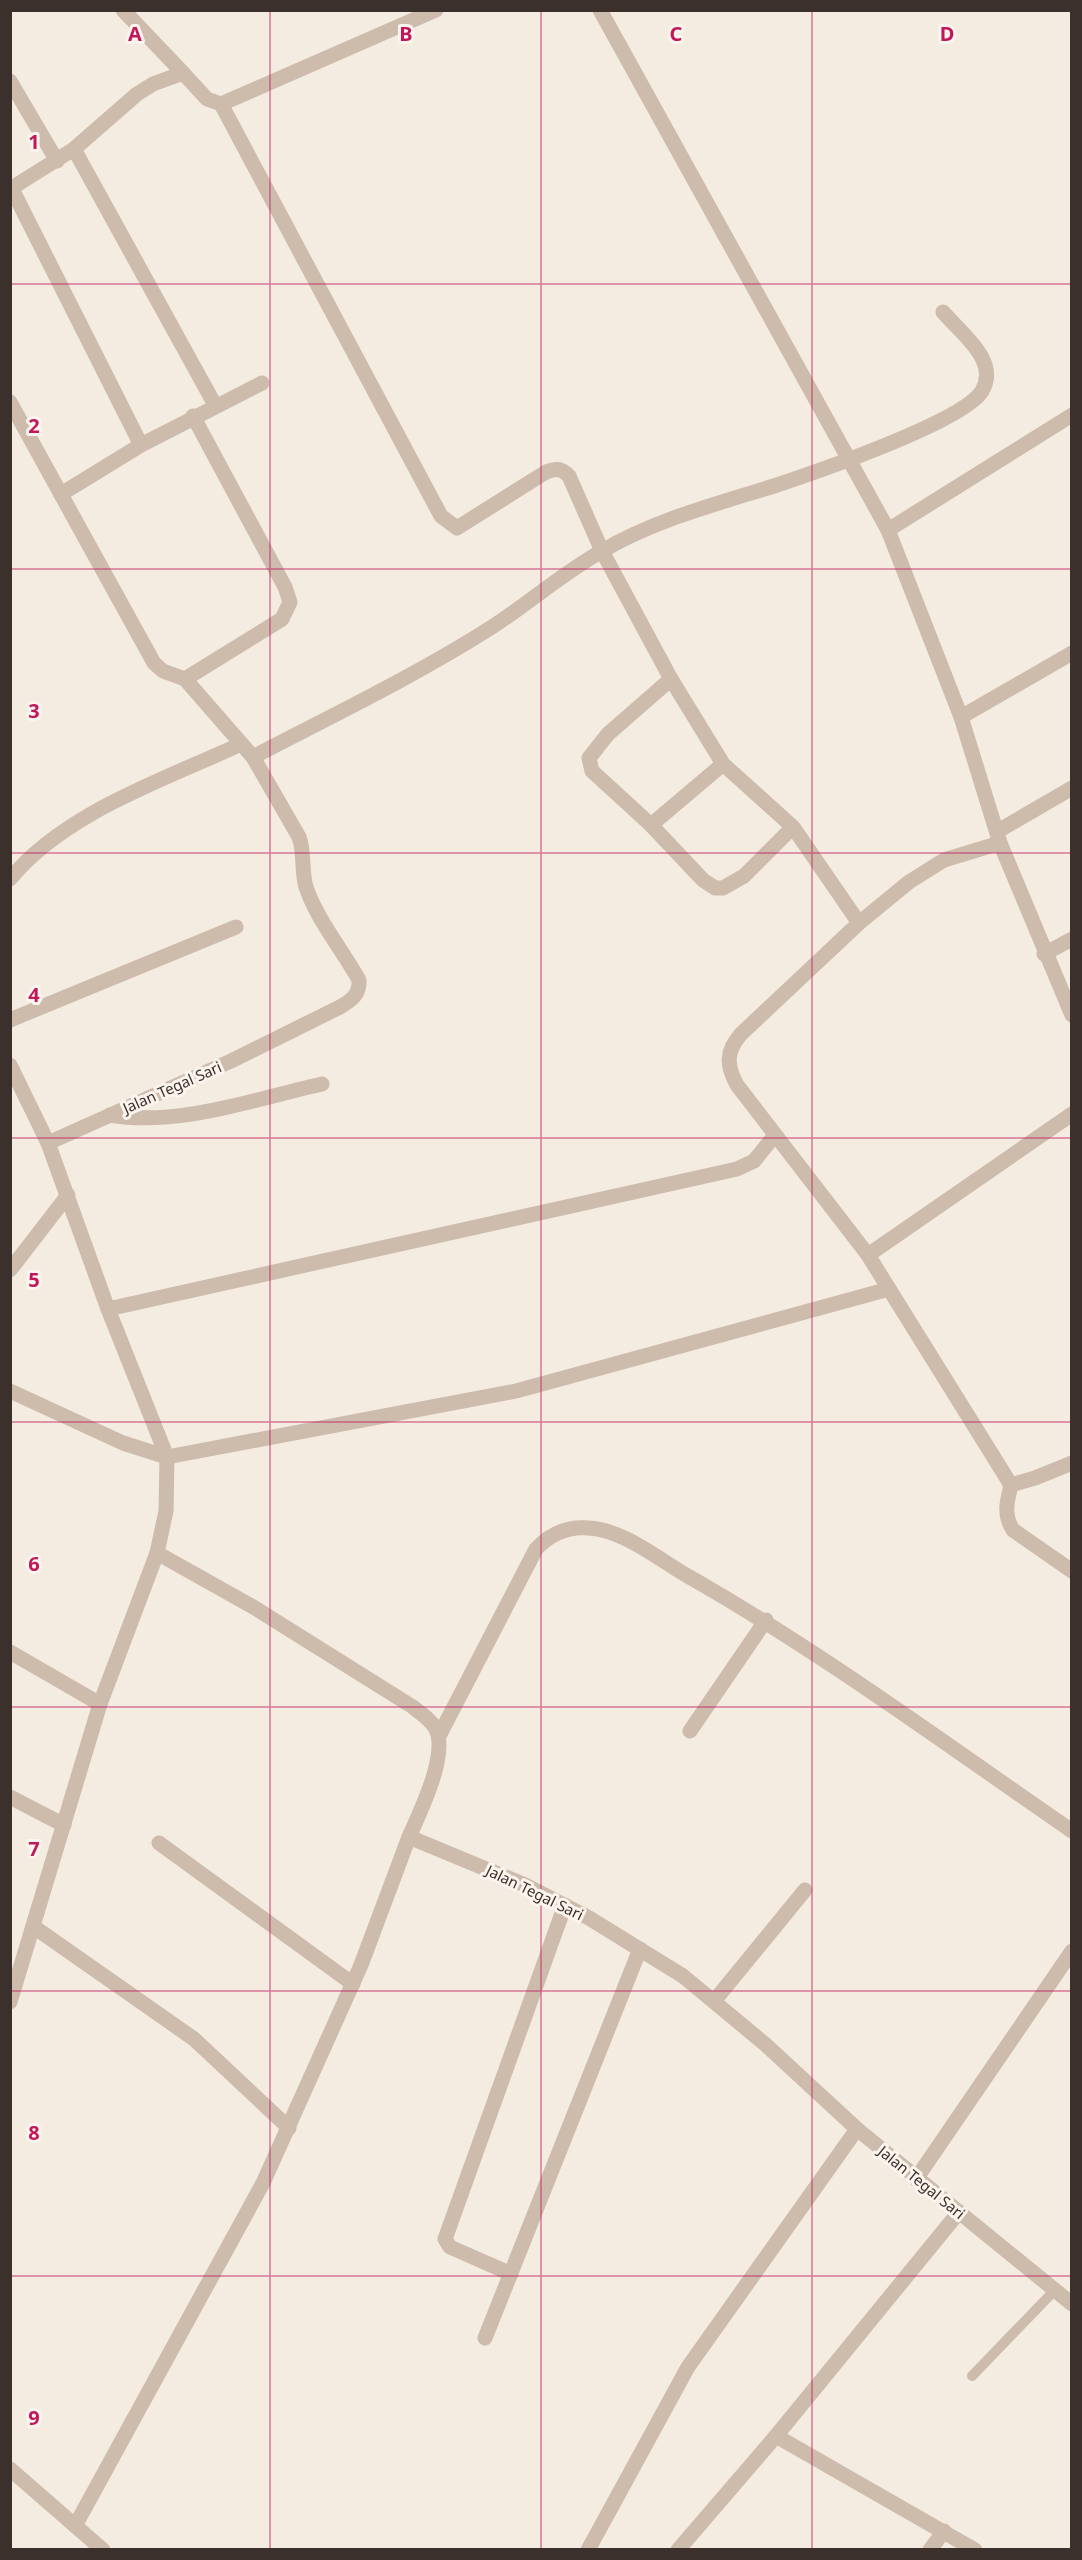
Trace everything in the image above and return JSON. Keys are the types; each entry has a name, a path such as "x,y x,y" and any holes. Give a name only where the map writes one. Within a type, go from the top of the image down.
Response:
{"street":[{"path":"123,10 207,99 221,104 253,93 436,10"},
{"path":"600,10 888,530 961,717 999,837 1044,954 1071,1015"},
{"path":"141,445 11,189 74,149 137,94 153,84 183,74"},
{"path":"11,82 57,161"},
{"path":"221,104 441,516 457,528 556,468 569,476 602,551 671,679 723,764 793,827 859,923"},
{"path":"74,149 214,405"},
{"path":"10,402 154,663 163,671 185,679 253,757 410,675 492,627 602,551 677,517 850,461 954,413 981,394 988,379 986,362 943,312"},
{"path":"61,495 141,445 193,416 262,383"},
{"path":"888,530 1071,415"},
{"path":"185,679 282,619 290,602 285,587 193,416"},
{"path":"961,717 1071,653"},
{"path":"671,679 608,734 589,758 592,771 651,825 689,866 715,888 723,888 744,876 793,827"},
{"path":"10,879 40,846 67,827 241,744"},
{"name":"Jalan Tegal Sari","path":"48,1143 231,1061 330,1012 352,1000 357,993 359,980 306,887 299,837 253,757"},
{"path":"651,825 723,764"},
{"path":"1071,788 999,837 935,865 909,882 859,923 732,1044 729,1055 730,1073 736,1085 868,1255 1011,1485 1005,1510 1006,1520 1013,1530 1071,1571"},
{"path":"10,1020 236,927"},
{"path":"1044,954 1071,939"},
{"path":"10,1065 48,1143 108,1309 167,1457 166,1510 157,1553 100,1704 34,1927 16,1964 10,2002"},
{"path":"110,1115 140,1119 188,1115 322,1084"},
{"path":"868,1255 1071,1114"},
{"path":"108,1309 737,1169 754,1161 775,1135"},
{"path":"10,1270 68,1195"},
{"path":"10,1391 123,1443 167,1457 516,1391 889,1288"},
{"path":"1011,1485 1071,1463"},
{"path":"75,2526 258,2193 289,2128 353,1984 435,1772 439,1736 525,1565 543,1540 568,1529 589,1528 624,1539 766,1620 1071,1831"},
{"path":"157,1553 255,1608 413,1707 434,1726 439,1736"},
{"path":"690,1731 766,1620"},
{"path":"10,1652 100,1704"},
{"path":"10,1797 64,1825"},
{"name":"Jalan Tegal Sari","path":"409,1837 516,1881 565,1905 639,1949 715,2000 856,2129 1071,2304"},
{"path":"159,1842 353,1984"},
{"path":"715,2000 805,1890"},
{"path":"511,2274 450,2247 445,2239 565,1905"},
{"path":"34,1927 194,2039 289,2128"},
{"path":"485,2338 639,1949"},
{"path":"916,2179 1071,1951"},
{"path":"588,2550 688,2367 856,2129"},
{"path":"678,2550 776,2436 959,2211"},
{"path":"776,2436 975,2550"},
{"path":"10,2469 104,2550"},
{"path":"930,2550 944,2531"}],"lane":[{"path":"972,2376 1054,2291"}]}
